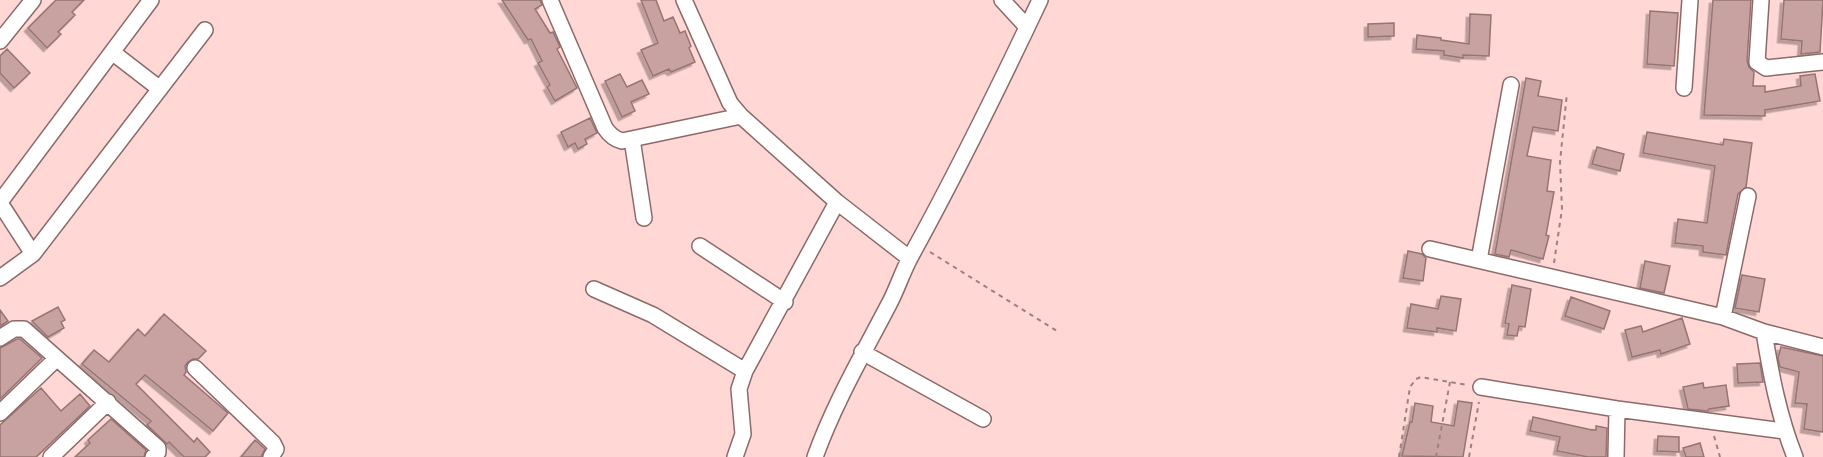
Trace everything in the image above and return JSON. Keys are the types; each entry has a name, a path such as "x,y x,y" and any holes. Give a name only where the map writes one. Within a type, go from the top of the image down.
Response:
{"street":[{"path":"0,41 33,0"},
{"path":"33,254 0,203 151,0"},
{"path":"550,0 605,128 618,140 741,116"},
{"path":"684,0 730,103 741,116 837,202 913,251"},
{"path":"1002,0 1027,27"},
{"path":"815,457 828,421 913,251 963,160 1040,0"},
{"path":"1684,88 1690,0"},
{"path":"1761,0 1757,62 1760,66 1766,68 1823,62"},
{"path":"0,278 33,254 205,30"},
{"path":"112,52 160,89"},
{"path":"1479,260 1511,86"},
{"path":"632,138 644,218"},
{"path":"1723,317 1748,196"},
{"path":"735,457 743,434 739,389 746,371 837,202"},
{"path":"700,246 785,302"},
{"path":"1430,249 1723,317 1764,332 1823,347"},
{"path":"594,290 653,315 746,371"},
{"path":"0,338 14,329 24,329 158,448 158,452 153,457"},
{"path":"1764,332 1784,431 1795,457"},
{"path":"862,352 983,418"},
{"path":"0,413 56,359"},
{"path":"195,368 273,443 276,449 271,457"},
{"path":"1481,387 1617,409 1784,431"},
{"path":"51,457 108,402"},
{"path":"1616,457 1617,409"}],"path":[{"path":"1552,277 1562,209 1560,162 1567,93"},
{"path":"913,251 1058,331"},
{"path":"1399,457 1412,383 1421,377 1481,387 1468,457"},
{"path":"1436,457 1450,382"},
{"path":"1711,422 1720,457"}],"building":[{"path":"56,0 84,0 72,12 75,15 58,32 61,34 47,48 28,28"},
{"path":"502,0 540,0 542,5 535,9 550,33 553,32 560,47 557,49 577,88 555,101 547,87 550,85 538,63 542,61 531,39 528,40"},
{"path":"641,0 656,0 664,21 673,17 680,33 685,31 695,62 671,72 669,69 653,76 641,50 658,43"},
{"path":"1713,0 1751,0 1747,61 1754,72 1753,86 1765,86 1765,92 1801,86 1800,76 1815,74 1820,101 1765,110 1765,116 1704,115"},
{"path":"1784,0 1823,0 1820,52 1801,54 1802,41 1781,39"},
{"path":"1650,11 1678,13 1674,66 1647,64"},
{"path":"1470,14 1491,15 1489,56 1463,55 1463,58 1444,55 1444,51 1416,49 1417,35 1469,44"},
{"path":"1394,23 1394,36 1368,37 1368,24"},
{"path":"7,49 30,73 14,88 0,73 0,56"},
{"path":"620,74 627,87 642,80 649,94 631,102 635,111 622,117 605,81"},
{"path":"1526,78 1541,81 1538,96 1562,100 1558,131 1533,127 1527,156 1551,160 1547,191 1554,192 1546,235 1549,236 1543,259 1511,250 1509,257 1495,254"},
{"path":"590,118 597,133 585,139 587,144 578,149 575,143 568,147 561,132"},
{"path":"1647,132 1723,145 1724,139 1752,143 1746,187 1738,194 1726,255 1703,252 1703,246 1675,243 1678,219 1707,223 1715,166 1643,153"},
{"path":"1597,147 1624,154 1620,171 1592,164"},
{"path":"1408,251 1422,254 1426,258 1423,281 1403,278"},
{"path":"1645,261 1670,266 1664,293 1640,288"},
{"path":"1742,275 1765,279 1759,312 1735,308"},
{"path":"1512,285 1531,289 1525,327 1519,326 1517,336 1507,335 1509,324 1505,323"},
{"path":"1441,296 1461,299 1456,331 1437,328 1437,332 1407,328 1411,304 1438,309"},
{"path":"1571,297 1610,311 1604,329 1565,316"},
{"path":"58,307 65,320 61,322 64,328 48,337 32,321"},
{"path":"0,310 8,321 0,326"},
{"path":"164,314 206,351 198,359 188,362 184,375 228,413 213,431 145,375 136,384 194,442 197,438 210,452 205,457 184,457 147,425 151,421 82,364 94,350 109,362 138,329 145,336"},
{"path":"1682,318 1690,344 1661,354 1660,350 1632,357 1625,330 1641,326 1643,332"},
{"path":"20,339 42,358 0,399 0,348"},
{"path":"1781,347 1823,356 1823,432 1804,429 1807,404 1795,403 1799,372 1780,367 1778,358"},
{"path":"1760,363 1763,382 1738,383 1737,364"},
{"path":"1703,383 1704,388 1726,385 1729,406 1708,411 1688,409 1683,387"},
{"path":"41,388 61,411 80,394 90,406 36,457 0,457 0,425"},
{"path":"1458,401 1472,403 1463,457 1402,456 1415,403 1433,406 1431,422 1454,426"},
{"path":"1533,417 1592,430 1596,430 1596,426 1607,428 1606,457 1588,457 1557,451 1560,437 1530,431"},
{"path":"111,419 146,450 144,457 75,457 90,443 88,440"},
{"path":"1658,436 1679,437 1679,452 1657,451"},
{"path":"255,440 265,449 261,457 241,457"},
{"path":"1700,443 1704,457 1686,457 1683,448"}]}
